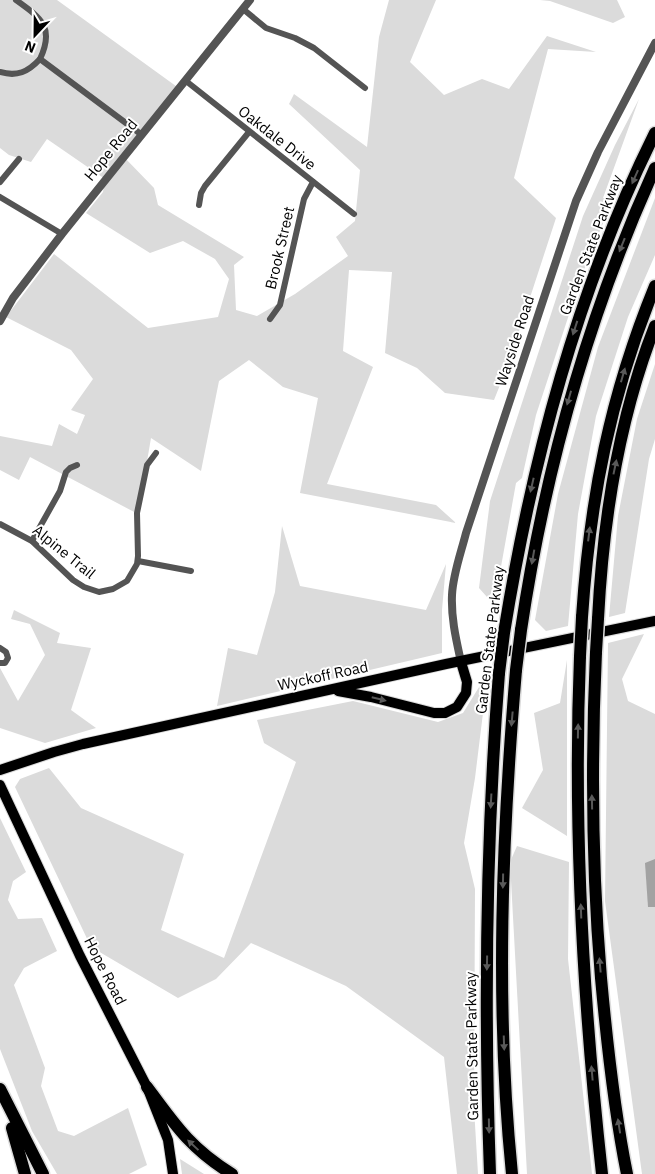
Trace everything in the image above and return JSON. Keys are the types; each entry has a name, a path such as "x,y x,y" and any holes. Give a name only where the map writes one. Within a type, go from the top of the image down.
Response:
{"highway":[{"name":"Garden State Parkway","path":"490,1174 487,1037 488,909 499,673 504,633 530,497 560,378 604,249 622,204 655,133"},
{"name":"Garden State Parkway","path":"512,1174 504,1063 502,912 505,823 516,670 521,630 541,511 570,395 594,318 616,258 655,168"},
{"path":"602,1174 592,1081 581,916 578,732 582,617 590,530 606,436 625,367 655,286"},
{"path":"627,1174 608,1051 598,932 592,805 592,739 604,537 613,476 629,405 655,326"},
{"path":"147,1087 187,1139 207,1157 232,1174"},
{"path":"0,1090 25,1174"},
{"path":"0,1090 43,1174"}],"main road":[{"name":"Wyckoff Road","path":"0,770 76,746 655,621"},
{"path":"331,690 371,697 434,713 445,713 457,707 466,693 467,682 461,662"},
{"name":"Hope Road","path":"0,785 80,956 147,1087 168,1140 173,1174"}],"street":[{"path":"0,72 11,74 23,73 32,68 40,59 47,40 44,27 38,17 16,0"},
{"name":"Hope Road","path":"0,321 13,298 62,234 250,0"},
{"path":"243,9 266,28 295,38 314,48 365,88"},
{"name":"Wayside Road","path":"461,662 453,624 452,594 456,568 466,533 576,201 598,152 655,43"},
{"path":"40,59 142,135"},
{"name":"Oakdale Drive","path":"186,81 354,214"},
{"path":"199,205 201,193 205,186 249,132"},
{"path":"0,182 19,159"},
{"name":"Brook Street","path":"270,319 280,305 304,199 313,182"},
{"path":"0,197 62,234"},
{"path":"156,453 147,465 137,513 138,560 191,571"},
{"path":"32,541 60,491 66,472 70,468 77,466"},
{"name":"Alpine Trail","path":"0,524 32,541 73,580 91,590 109,591 123,584 134,571 138,560"},
{"path":"0,648 6,652 8,658 5,663 0,663"}],"shaded area":[{"path":"0,0 57,0 180,89 124,157 154,188 158,205 244,257 234,265 236,310 257,316 295,294 348,256 336,237 355,221 360,170 289,104 294,94 367,147 379,37 389,0 436,0 410,62 444,95 482,79 509,89 547,36 596,52 548,49 514,178 556,218 508,365 494,400 445,393 417,368 385,353 392,272 349,270 343,351 373,367 327,484 436,505 456,523 300,493 318,398 283,387 249,360 219,381 201,471 151,438 138,514 30,457 19,480 0,470 0,436 52,446 59,424 77,434 85,415 71,410 93,379 71,350 6,317 54,254 148,328 218,317 229,279 215,259 183,241 150,253 86,213 103,192 105,179 47,139 31,162 9,155 0,148"},
{"path":"540,0 617,0 625,17 613,23 550,1"},
{"path":"639,99 603,198 614,196 582,275 536,415 522,478 516,483 497,589 487,597 479,588 490,501 583,216 615,145"},
{"path":"655,198 655,255 628,317 596,416 578,514 568,626 546,631 535,620 558,494 598,347"},
{"path":"655,364 655,439 649,459 625,613 609,617 618,516 637,419"},
{"path":"282,526 300,586 426,610 446,564 442,610 442,653 217,706 228,648 257,655 275,592"},
{"path":"14,610 60,633 57,643 91,648 71,710 96,728 45,743 0,728 0,668 18,701 45,655 30,624 11,619"},
{"path":"644,634 622,679 628,701 655,714 655,1174 642,1174 605,901 608,643"},
{"path":"567,660 567,836 522,808 543,770 534,713 560,703"},
{"path":"484,679 483,713 464,843 475,889 474,1108 478,1174 457,1174 444,1057 346,986 251,943 216,979 178,998 91,947 15,787 20,779 49,768 81,808 184,854 161,930 224,958 296,762 264,743 257,720 353,701 438,722 463,713"},
{"path":"0,818 26,872 13,881 8,900 18,919 42,918 57,951 24,968 14,985 45,1068 41,1086 58,1131 74,1136 128,1108 147,1165 129,1174 57,1174 32,1131 0,1049"},
{"path":"517,846 569,862 568,959 592,1174 527,1174 510,862"},
{"path":"655,859 655,907 648,907 645,863"},
{"path":"180,1159 204,1174 182,1174"}]}
